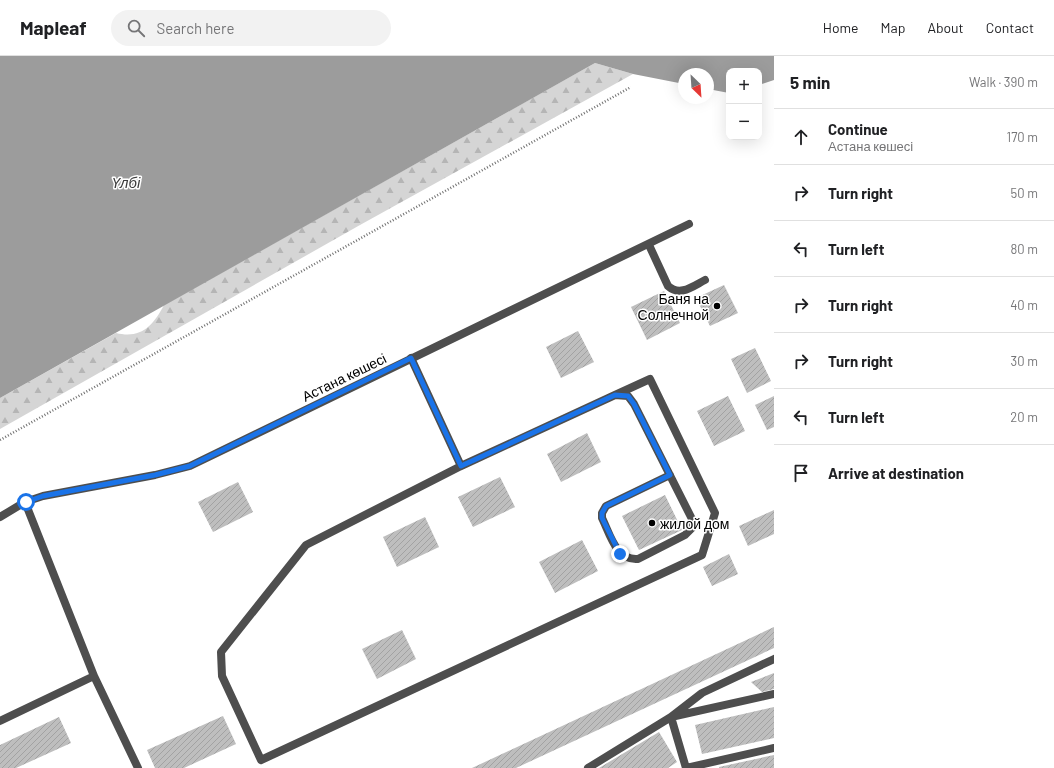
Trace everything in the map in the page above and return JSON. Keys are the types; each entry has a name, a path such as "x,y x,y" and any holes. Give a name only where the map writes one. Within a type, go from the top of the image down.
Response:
{"street":[{"name":"Астана көшесі","path":"0,517 26,502 43,496 155,475 190,466 411,358 649,245 689,224"},
{"path":"649,245 668,286 673,290 682,292 705,280"},
{"path":"411,358 461,466"},
{"path":"650,379 715,513 702,555 261,760 222,676 221,652 306,545 461,466 650,379"},
{"path":"615,395 628,396 634,404 670,475 693,521 692,528 685,535 638,559 631,559 620,554 602,518 602,513 606,506 670,475"},
{"path":"26,502 94,676 138,768"},
{"path":"588,768 671,717 702,693 774,659"},
{"path":"0,721 94,676"},
{"path":"671,717 774,694"},
{"path":"671,717 686,768 774,748"}],"path":[{"path":"0,440 631,87"}],"green space":[{"path":"595,63 633,74 360,225 0,429 0,398 116,333 132,334 145,329 151,325 164,305"}],"water":[{"name":"Үлбі","path":"0,56 774,56 774,80 762,84 762,68 726,68 726,92 714,90 714,68 678,68 678,83 633,74 595,63 0,398"}],"building":[{"name":"Баня на Солнечной","path":"724,285 738,313 710,326 696,298"},
{"path":"664,291 680,323 647,340 631,307"},
{"path":"578,331 594,362 561,378 546,347"},
{"path":"755,348 771,381 747,393 731,359"},
{"path":"728,396 745,431 714,446 697,411"},
{"path":"774,396 774,427 767,430 755,405"},
{"path":"587,433 601,462 561,482 547,454"},
{"path":"500,477 515,507 473,527 458,497"},
{"path":"238,482 253,512 213,532 198,502"},
{"name":"жилой дом","path":"665,495 682,530 639,550 622,516"},
{"path":"774,510 774,534 748,546 739,526"},
{"path":"425,517 439,547 397,567 383,537"},
{"path":"582,540 598,571 555,593 539,562"},
{"path":"729,554 738,574 712,586 703,567"},
{"path":"774,627 774,648 516,768 472,768"},
{"path":"402,630 416,659 377,679 362,649"},
{"path":"774,673 774,689 762,692 751,682"},
{"path":"774,707 774,738 702,754 695,725"},
{"path":"223,716 236,744 184,768 155,768 147,750"},
{"path":"59,717 71,743 16,768 0,768 0,745"},
{"path":"659,732 677,762 668,768 599,768"},
{"path":"774,755 774,768 719,768 719,767"}],"place":[{"name":"Баня на Солнечной","path":"717,306"},
{"name":"жилой дом","path":"652,523"}],"route":[{"path":"26,502 43,496 155,475 190,466 411,358 461,466 615,395 628,396 634,404 670,475 606,506 602,513 602,518 620,554"}]}
